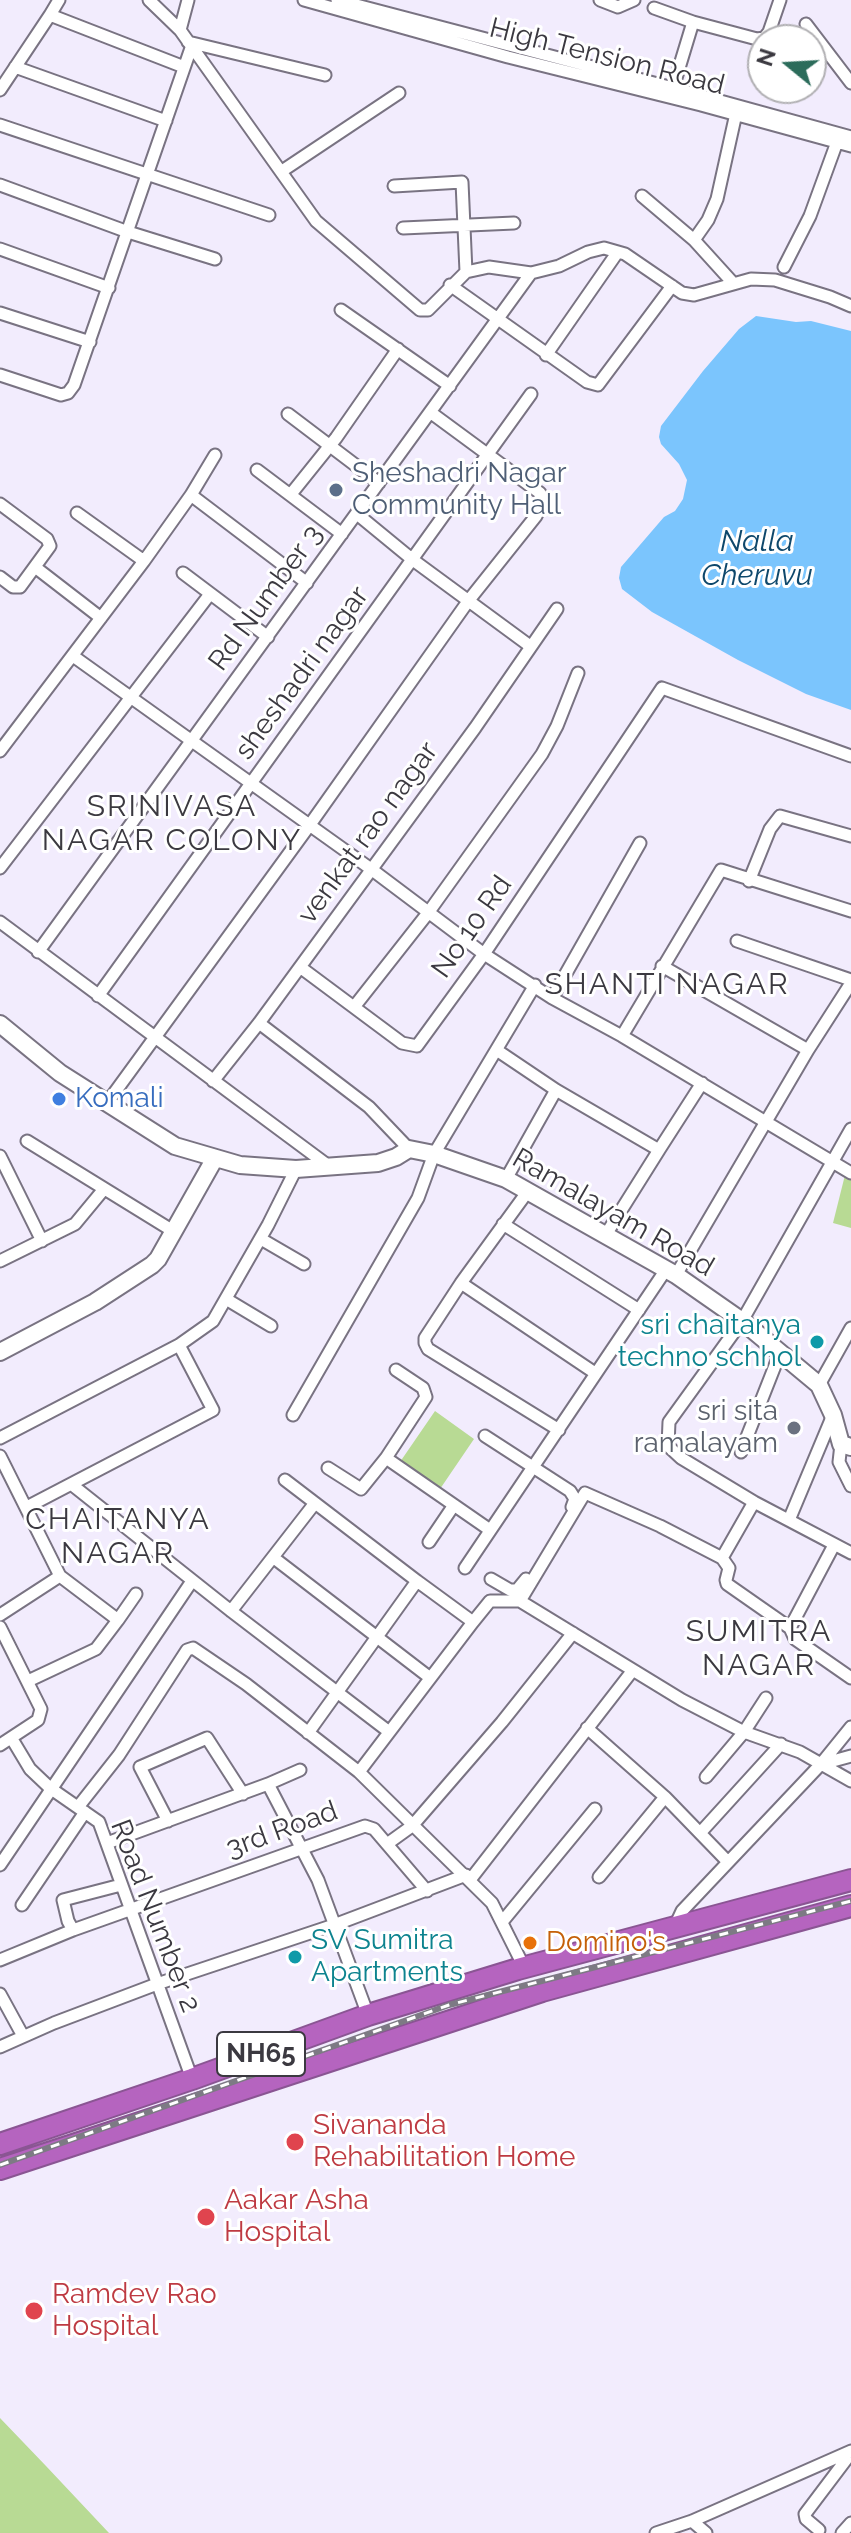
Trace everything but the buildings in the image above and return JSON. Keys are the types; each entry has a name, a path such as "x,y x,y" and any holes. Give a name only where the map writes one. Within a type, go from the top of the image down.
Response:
{"highway":[{"name":"NH65","path":"0,2144 368,2015 521,1968 851,1880"},
{"name":"NH65","path":"0,2169 524,1998 851,1906"},
{"path":"521,1968 524,1998"}],"street":[{"path":"0,90 59,0"},
{"path":"149,0 180,30 316,221 420,310 428,310 466,272 489,267 531,273 559,266 604,248 625,254 682,293 694,295 751,279 775,280 851,306"},
{"path":"180,30 188,0"},
{"name":"High Tension Road","path":"304,0 508,57 851,137"},
{"name":"High Tension Road","path":"337,0 673,88 851,146"},
{"path":"600,0 618,7 634,0"},
{"path":"654,8 757,39 764,38 769,32 780,0"},
{"path":"50,15 184,67"},
{"path":"673,88 693,22"},
{"path":"0,375 61,395 68,393 109,288 190,45"},
{"path":"190,45 325,75"},
{"path":"827,52 851,83"},
{"path":"15,67 166,121"},
{"path":"282,171 399,93"},
{"path":"694,240 708,220 717,199 737,111"},
{"path":"0,125 269,215"},
{"path":"784,267 810,216 837,142"},
{"path":"394,186 462,182 466,272"},
{"path":"0,185 128,232 215,259"},
{"path":"642,196 694,240 733,283"},
{"path":"403,228 514,223"},
{"path":"0,249 109,288"},
{"path":"546,355 617,253"},
{"name":"Rd Number 3","path":"38,952 531,273"},
{"path":"450,285 546,355 587,382 598,385 672,286"},
{"path":"341,310 450,386"},
{"path":"0,313 90,342"},
{"path":"291,494 398,349"},
{"name":"sheshadri nagar","path":"98,996 531,394"},
{"path":"107,1103 469,600 536,516 542,504 540,493 430,412"},
{"path":"288,414 379,483"},
{"path":"1,747 144,561 215,455"},
{"path":"257,470 342,534"},
{"path":"191,495 307,583"},
{"path":"0,504 50,542 18,588 0,577"},
{"path":"77,513 144,561"},
{"path":"357,514 413,560 530,646"},
{"path":"35,567 101,618"},
{"path":"183,573 268,637"},
{"path":"0,868 210,594"},
{"name":"venkat rao nagar","path":"213,1081 475,728 557,609"},
{"path":"73,656 371,869 484,954 552,998 622,1036 851,1173"},
{"path":"354,1007 510,802 557,726 578,673"},
{"name":"No 10 Rd","path":"300,967 402,1043 417,1046 484,954 662,688 851,756"},
{"path":"749,881 770,829 780,816 851,836"},
{"path":"552,998 640,843"},
{"path":"622,1036 721,870 851,911"},
{"path":"0,922 330,1167"},
{"path":"465,1568 595,1373 639,1310 670,1273 851,982 737,941"},
{"path":"662,966 808,1050"},
{"path":"293,1415 418,1198 434,1154 535,985"},
{"path":"0,1024 60,1073 175,1146 240,1165 296,1169 378,1163 409,1149 369,1107 259,1023"},
{"path":"498,1051 556,1090 659,1150"},
{"path":"605,1236 702,1083"},
{"path":"506,1179 556,1090"},
{"path":"851,1129 742,1321 669,1422 668,1446 681,1458 754,1502 851,1553"},
{"path":"27,1141 173,1231"},
{"name":"Ramalayam Road","path":"409,1149 434,1154 506,1179 670,1273 742,1321 819,1385 846,1446"},
{"path":"0,1156 42,1241"},
{"path":"0,1352 95,1302 152,1265 215,1158"},
{"path":"0,1438 179,1345 213,1321 261,1239 296,1169"},
{"path":"0,1261 75,1224 104,1189"},
{"path":"528,1191 425,1338 428,1349 559,1430"},
{"path":"503,1224 639,1310"},
{"path":"261,1239 304,1264"},
{"path":"461,1283 595,1373"},
{"path":"226,1299 271,1326"},
{"path":"819,1385 851,1328"},
{"path":"27,1507 213,1410 179,1345"},
{"path":"741,1452 780,1353"},
{"path":"328,1468 361,1489 386,1458 426,1397 423,1388 396,1370"},
{"path":"789,1520 833,1415"},
{"path":"485,1436 574,1495 574,1504 521,1587 510,1590 491,1579"},
{"path":"846,1446 839,1462 851,1486"},
{"path":"0,1456 60,1576 118,1620"},
{"path":"386,1458 490,1530"},
{"path":"285,1480 473,1622"},
{"path":"71,1484 388,1731"},
{"path":"520,1601 585,1493 722,1558 729,1568 727,1584 790,1628 795,1639 851,1678"},
{"path":"722,1558 754,1502"},
{"path":"231,1611 315,1503"},
{"path":"429,1542 454,1505"},
{"path":"790,1628 834,1545"},
{"path":"274,1558 429,1677"},
{"path":"0,1615 60,1576"},
{"path":"0,1865 192,1581"},
{"path":"308,1733 417,1581"},
{"path":"28,1681 96,1649 136,1594"},
{"path":"359,1772 490,1601 520,1601 682,1700 744,1732 781,1744 851,1781"},
{"path":"0,1627 41,1709 38,1720 0,1745"},
{"path":"387,1844 412,1826 502,1722 573,1633"},
{"path":"22,1905 81,1809 189,1647 246,1684 359,1772 492,1903 521,1968"},
{"path":"0,2047 157,1984 468,1878 633,1670"},
{"path":"706,1777 744,1732 766,1698"},
{"path":"675,1926 682,1911 821,1764 851,1727"},
{"path":"587,1728 665,1797 728,1862"},
{"path":"168,1821 140,1767 207,1738 243,1794"},
{"name":"Road Number 2","path":"12,1739 30,1769 50,1788 99,1822 192,2079"},
{"path":"701,1832 781,1744"},
{"path":"821,1764 851,1756"},
{"path":"107,1843 300,1770"},
{"path":"268,1784 318,1880 368,2015"},
{"path":"599,1877 665,1797"},
{"path":"502,1922 595,1809"},
{"name":"3rd Road","path":"0,1960 73,1930 365,1826 374,1829 427,1891"},
{"path":"73,1930 63,1900 121,1885"},
{"path":"0,1994 23,2036"},
{"path":"0,2135 15,2131 22,2136"},
{"path":"656,2533 698,2528 851,2452"},
{"path":"819,2530 806,2519 805,2514 851,2452"},
{"path":"842,2533 851,2523"}],"green space":[{"path":"845,1175 851,1178 851,1228 833,1223"},
{"path":"435,1411 474,1439 440,1489 400,1462"},
{"path":"0,2418 46,2466 109,2533 0,2533"}],"water":[{"name":"Nalla Cheruvu","path":"756,316 811,321 851,331 851,710 806,694 652,612 622,589 619,578 621,567 683,499 687,480 679,464 661,444 661,426 739,329"}],"railway":[{"path":"0,2165 449,2005 851,1901"}],"place":[{"name":"Sheshadri Nagar Community Hall","path":"336,490"},
{"name":"Komali","path":"59,1099"},
{"name":"sri chaitanya techno schhol","path":"817,1342"},
{"name":"sri sita ramalayam","path":"794,1428"},
{"name":"Domino's","path":"530,1943"},
{"name":"SV Sumitra Apartments","path":"295,1957"},
{"name":"Sivananda Rehabilitation Home","path":"295,2142"},
{"name":"Aakar Asha Hospital","path":"206,2217"},
{"name":"Ramdev Rao Hospital","path":"34,2311"}],"district":[{"name":"SRINIVASA NAGAR COLONY","path":"172,824"},
{"name":"SHANTI NAGAR","path":"667,985"},
{"name":"CHAITANYA NAGAR","path":"118,1537"},
{"name":"SUMITRA NAGAR","path":"759,1649"}]}
